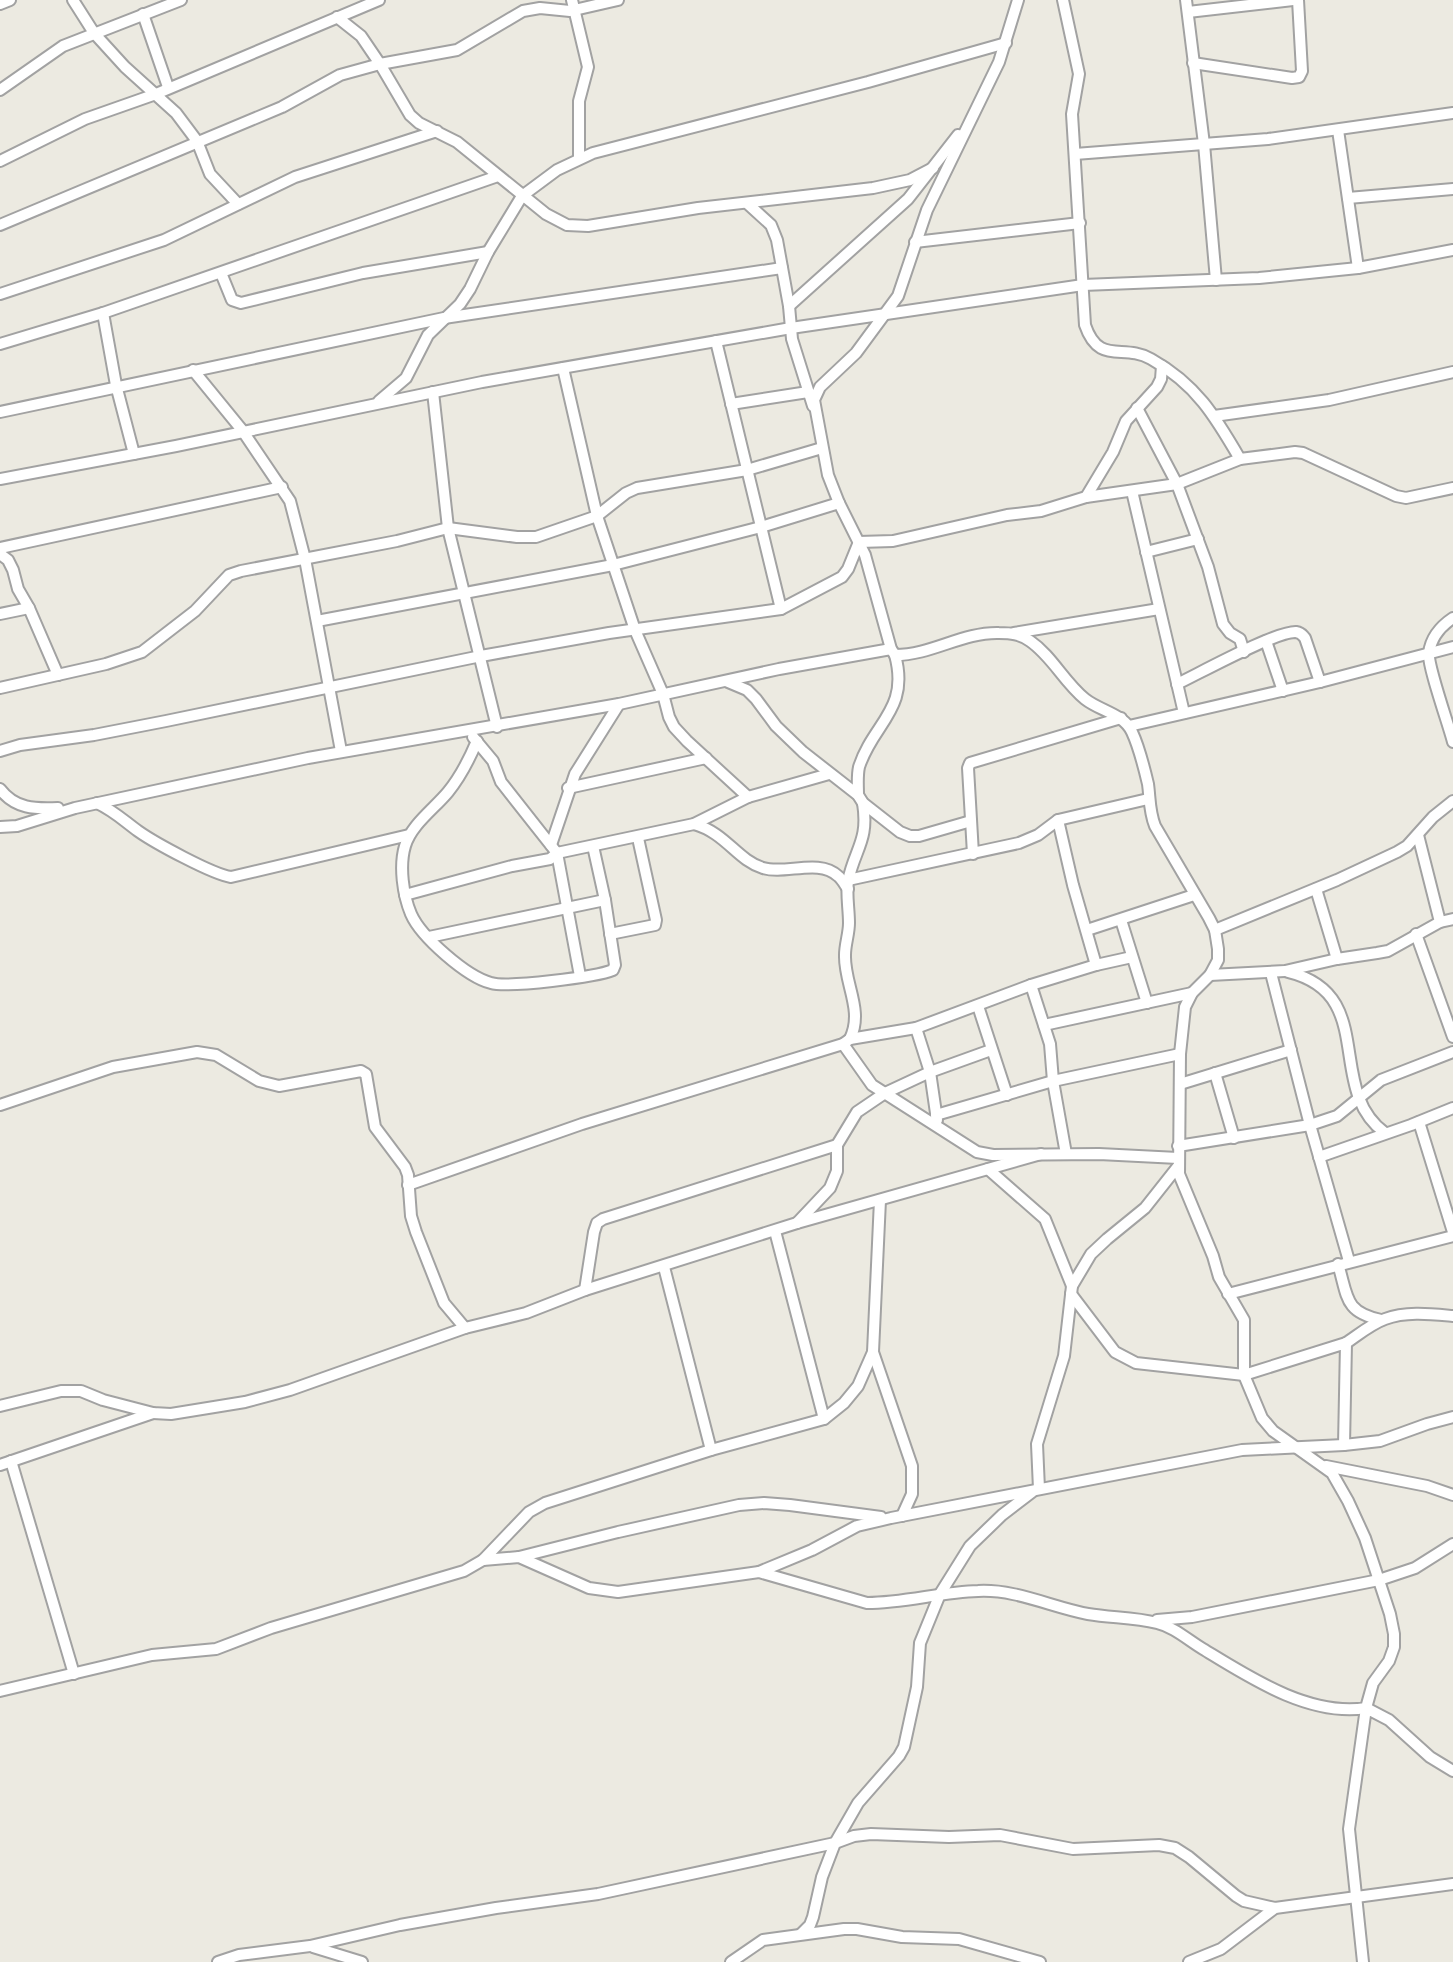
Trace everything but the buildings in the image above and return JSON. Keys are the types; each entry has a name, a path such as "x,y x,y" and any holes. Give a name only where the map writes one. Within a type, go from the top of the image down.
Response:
{"street":[{"path":"0,4 10,0"},
{"path":"74,0 94,33 125,67 176,113 197,141 209,174 238,204"},
{"path":"0,90 63,46 181,0"},
{"path":"0,161 85,119 156,94 379,0"},
{"path":"0,225 296,100 330,79 380,64 457,50 523,10 618,0"},
{"path":"846,1041 856,1019 845,961 849,923 848,884 865,831 857,778 860,765 897,699 899,670 874,580 859,542 838,503 822,448 814,400 820,387 856,353 898,296 927,210 1006,43 1018,0"},
{"path":"1063,0 1079,74 1072,114 1084,325 1094,345 1104,350 1149,357 1196,392 1214,415 1240,459"},
{"path":"1186,0 1204,144 1216,280"},
{"path":"1188,12 1293,0"},
{"path":"1193,63 1299,77 1303,71 1298,0"},
{"path":"573,5 588,67 579,101 579,158"},
{"path":"144,14 168,87"},
{"path":"337,17 361,36 404,108 419,122 457,142 522,196 567,225 588,226 698,208 873,188 911,180 933,168"},
{"path":"377,403 406,378 428,335 460,304 522,196 557,170 579,158 1006,43"},
{"path":"789,306 886,221 933,168 975,112"},
{"path":"1075,154 1338,130 1453,113"},
{"path":"1338,130 1358,268"},
{"path":"0,295 164,240 295,177 437,131"},
{"path":"0,344 103,313 498,176"},
{"path":"1348,198 1453,189"},
{"path":"748,204 771,225 777,240 794,350 815,413"},
{"path":"915,242 1080,223"},
{"path":"0,479 433,392 791,328 1083,285 1259,278 1358,268 1453,250"},
{"path":"221,273 232,300 241,303 363,274 488,252"},
{"path":"0,412 116,385 444,318 782,268"},
{"path":"103,313 116,385 134,454"},
{"path":"716,341 781,610"},
{"path":"1086,497 1126,421 1157,387 1162,366"},
{"path":"563,369 597,516 635,630 663,694 674,727 748,797"},
{"path":"193,370 242,430 290,501 317,621 341,751"},
{"path":"1214,415 1329,400 1453,372"},
{"path":"433,392 448,528 497,726"},
{"path":"731,404 808,392"},
{"path":"1137,408 1177,484 1198,539 1223,624 1230,633 1240,639 1244,652"},
{"path":"0,688 127,658 142,652 195,611 229,575 448,528 536,537 597,516 626,493 637,488 747,470 822,448"},
{"path":"859,542 892,541 1007,515 1054,508 1086,497 1177,484 1240,459 1303,453 1384,491 1406,498 1453,488"},
{"path":"0,548 282,487"},
{"path":"1132,491 1184,713"},
{"path":"317,621 613,565 761,527 838,503"},
{"path":"1146,552 1198,539"},
{"path":"0,751 20,745 94,735 481,656 635,630 781,610 842,577 859,542"},
{"path":"0,554 8,560 18,589 58,675"},
{"path":"0,614 29,608"},
{"path":"0,827 17,826 96,803 341,751 619,705 779,669 893,652 925,652 962,637 1014,633 1159,609"},
{"path":"1453,618 1435,635 1428,655 1453,742"},
{"path":"1177,684 1266,641 1296,632 1302,634 1320,682"},
{"path":"1014,633 1028,639 1045,653 1082,697 1125,722 1148,785 1150,813 1155,825 1214,930 1218,961 1210,975 1192,993 1185,1007 1180,1054 1179,1174 1219,1277 1244,1320 1244,1375 1262,1418 1273,1431 1332,1473 1366,1538 1394,1634 1394,1647 1389,1661 1373,1683 1366,1708 1349,1829 1363,1962"},
{"path":"1266,641 1283,691"},
{"path":"973,854 968,768 970,763 1125,722 1184,713 1283,691 1453,647"},
{"path":"728,682 747,690 776,726 900,832 919,836 971,821"},
{"path":"405,895 512,866 550,859 568,788 619,705"},
{"path":"467,731 493,761 501,782 554,849 580,976"},
{"path":"477,741 460,777 409,835 402,860 405,895 418,926 470,975 491,983 512,985 612,970 615,965 593,846"},
{"path":"568,788 706,758"},
{"path":"554,849 638,838 694,824 748,797 829,774"},
{"path":"0,789 14,803 26,807 75,808"},
{"path":"848,884 1030,839 1058,820 1148,799"},
{"path":"1214,930 1397,852 1453,801"},
{"path":"96,803 119,815 147,836 215,872 231,877 409,835"},
{"path":"1058,820 1096,965"},
{"path":"694,824 709,828 755,865 779,870 829,870 848,884"},
{"path":"1418,835 1440,922"},
{"path":"610,934 655,925 638,838"},
{"path":"1315,889 1337,959"},
{"path":"1087,930 1194,895"},
{"path":"429,937 605,900"},
{"path":"1210,975 1271,973 1388,951 1440,922 1453,919"},
{"path":"1121,920 1147,1003"},
{"path":"1416,934 1453,1037"},
{"path":"408,1185 582,1124 846,1041 916,1028 1031,985 1132,957"},
{"path":"1285,971 1317,983 1336,1003 1346,1037 1358,1099 1371,1121 1385,1133"},
{"path":"1271,973 1319,1157 1344,1263 1349,1302 1363,1316 1381,1320 1409,1315 1453,1316"},
{"path":"1031,985 1051,1053 1053,1081 1066,1154"},
{"path":"1044,1026 1192,993"},
{"path":"978,1006 1007,1095"},
{"path":"916,1028 930,1072 937,1121"},
{"path":"846,1041 872,1085 937,1121 966,1146 978,1152 1015,1156 1178,1156 1234,1138 1310,1125 1345,1112 1381,1080 1453,1052"},
{"path":"797,1223 830,1188 837,1171 837,1145 857,1112 885,1093 930,1072 991,1050"},
{"path":"1180,1084 1291,1050"},
{"path":"0,1105 113,1067 197,1052 216,1055 259,1082 279,1086 361,1071 366,1074 374,1127 405,1167 408,1175 411,1216 444,1303 465,1328"},
{"path":"937,1121 1053,1081 1180,1054"},
{"path":"1215,1073 1234,1138"},
{"path":"1319,1157 1453,1108"},
{"path":"1228,1294 1453,1234 1419,1122"},
{"path":"585,1290 594,1232 597,1223 603,1219 837,1145"},
{"path":"2,1407 61,1391 81,1391 103,1400 153,1413 181,1414 245,1402 290,1390 465,1328 526,1313 585,1290 797,1223 1041,1154"},
{"path":"1037,1490 1037,1444 1064,1356 1071,1290 1091,1254 1145,1208 1178,1156"},
{"path":"988,1169 1045,1219 1071,1290 1115,1352 1125,1359 1136,1363 1244,1375 1346,1343 1381,1320"},
{"path":"0,1691 152,1655 216,1649 271,1628 464,1572 483,1560 521,1520 545,1503 711,1450 824,1419 844,1403 858,1386 873,1352 880,1200"},
{"path":"775,1231 824,1419"},
{"path":"664,1267 711,1450"},
{"path":"1344,1445 1346,1343"},
{"path":"873,1352 912,1466 912,1494 896,1517"},
{"path":"74,1674 6,1463 153,1413"},
{"path":"519,1558 603,1591 618,1592 759,1572 812,1550 857,1526 896,1517 1242,1450 1380,1441 1453,1417"},
{"path":"1320,1464 1427,1486 1453,1495"},
{"path":"801,1934 810,1926 814,1917 822,1877 835,1843 858,1803 904,1747 917,1687 920,1643 940,1594 970,1546 992,1524 1037,1490"},
{"path":"483,1560 519,1558 739,1505 764,1503 896,1517"},
{"path":"1147,1621 1192,1617 1379,1580 1415,1568 1453,1544"},
{"path":"759,1572 867,1603 940,1594 996,1591 1084,1614 1167,1626 1247,1676 1289,1697 1330,1706 1366,1708 1389,1720 1430,1757 1453,1771"},
{"path":"218,1962 239,1955 310,1946 400,1925 483,1910 598,1894 871,1834 949,1837 1000,1835 1073,1849 1158,1845 1175,1848 1236,1896 1275,1909 1453,1884"},
{"path":"1189,1962 1221,1949 1275,1909"},
{"path":"731,1962 763,1940 857,1929 902,1937 959,1939 1040,1962"},
{"path":"310,1946 362,1962"}]}
